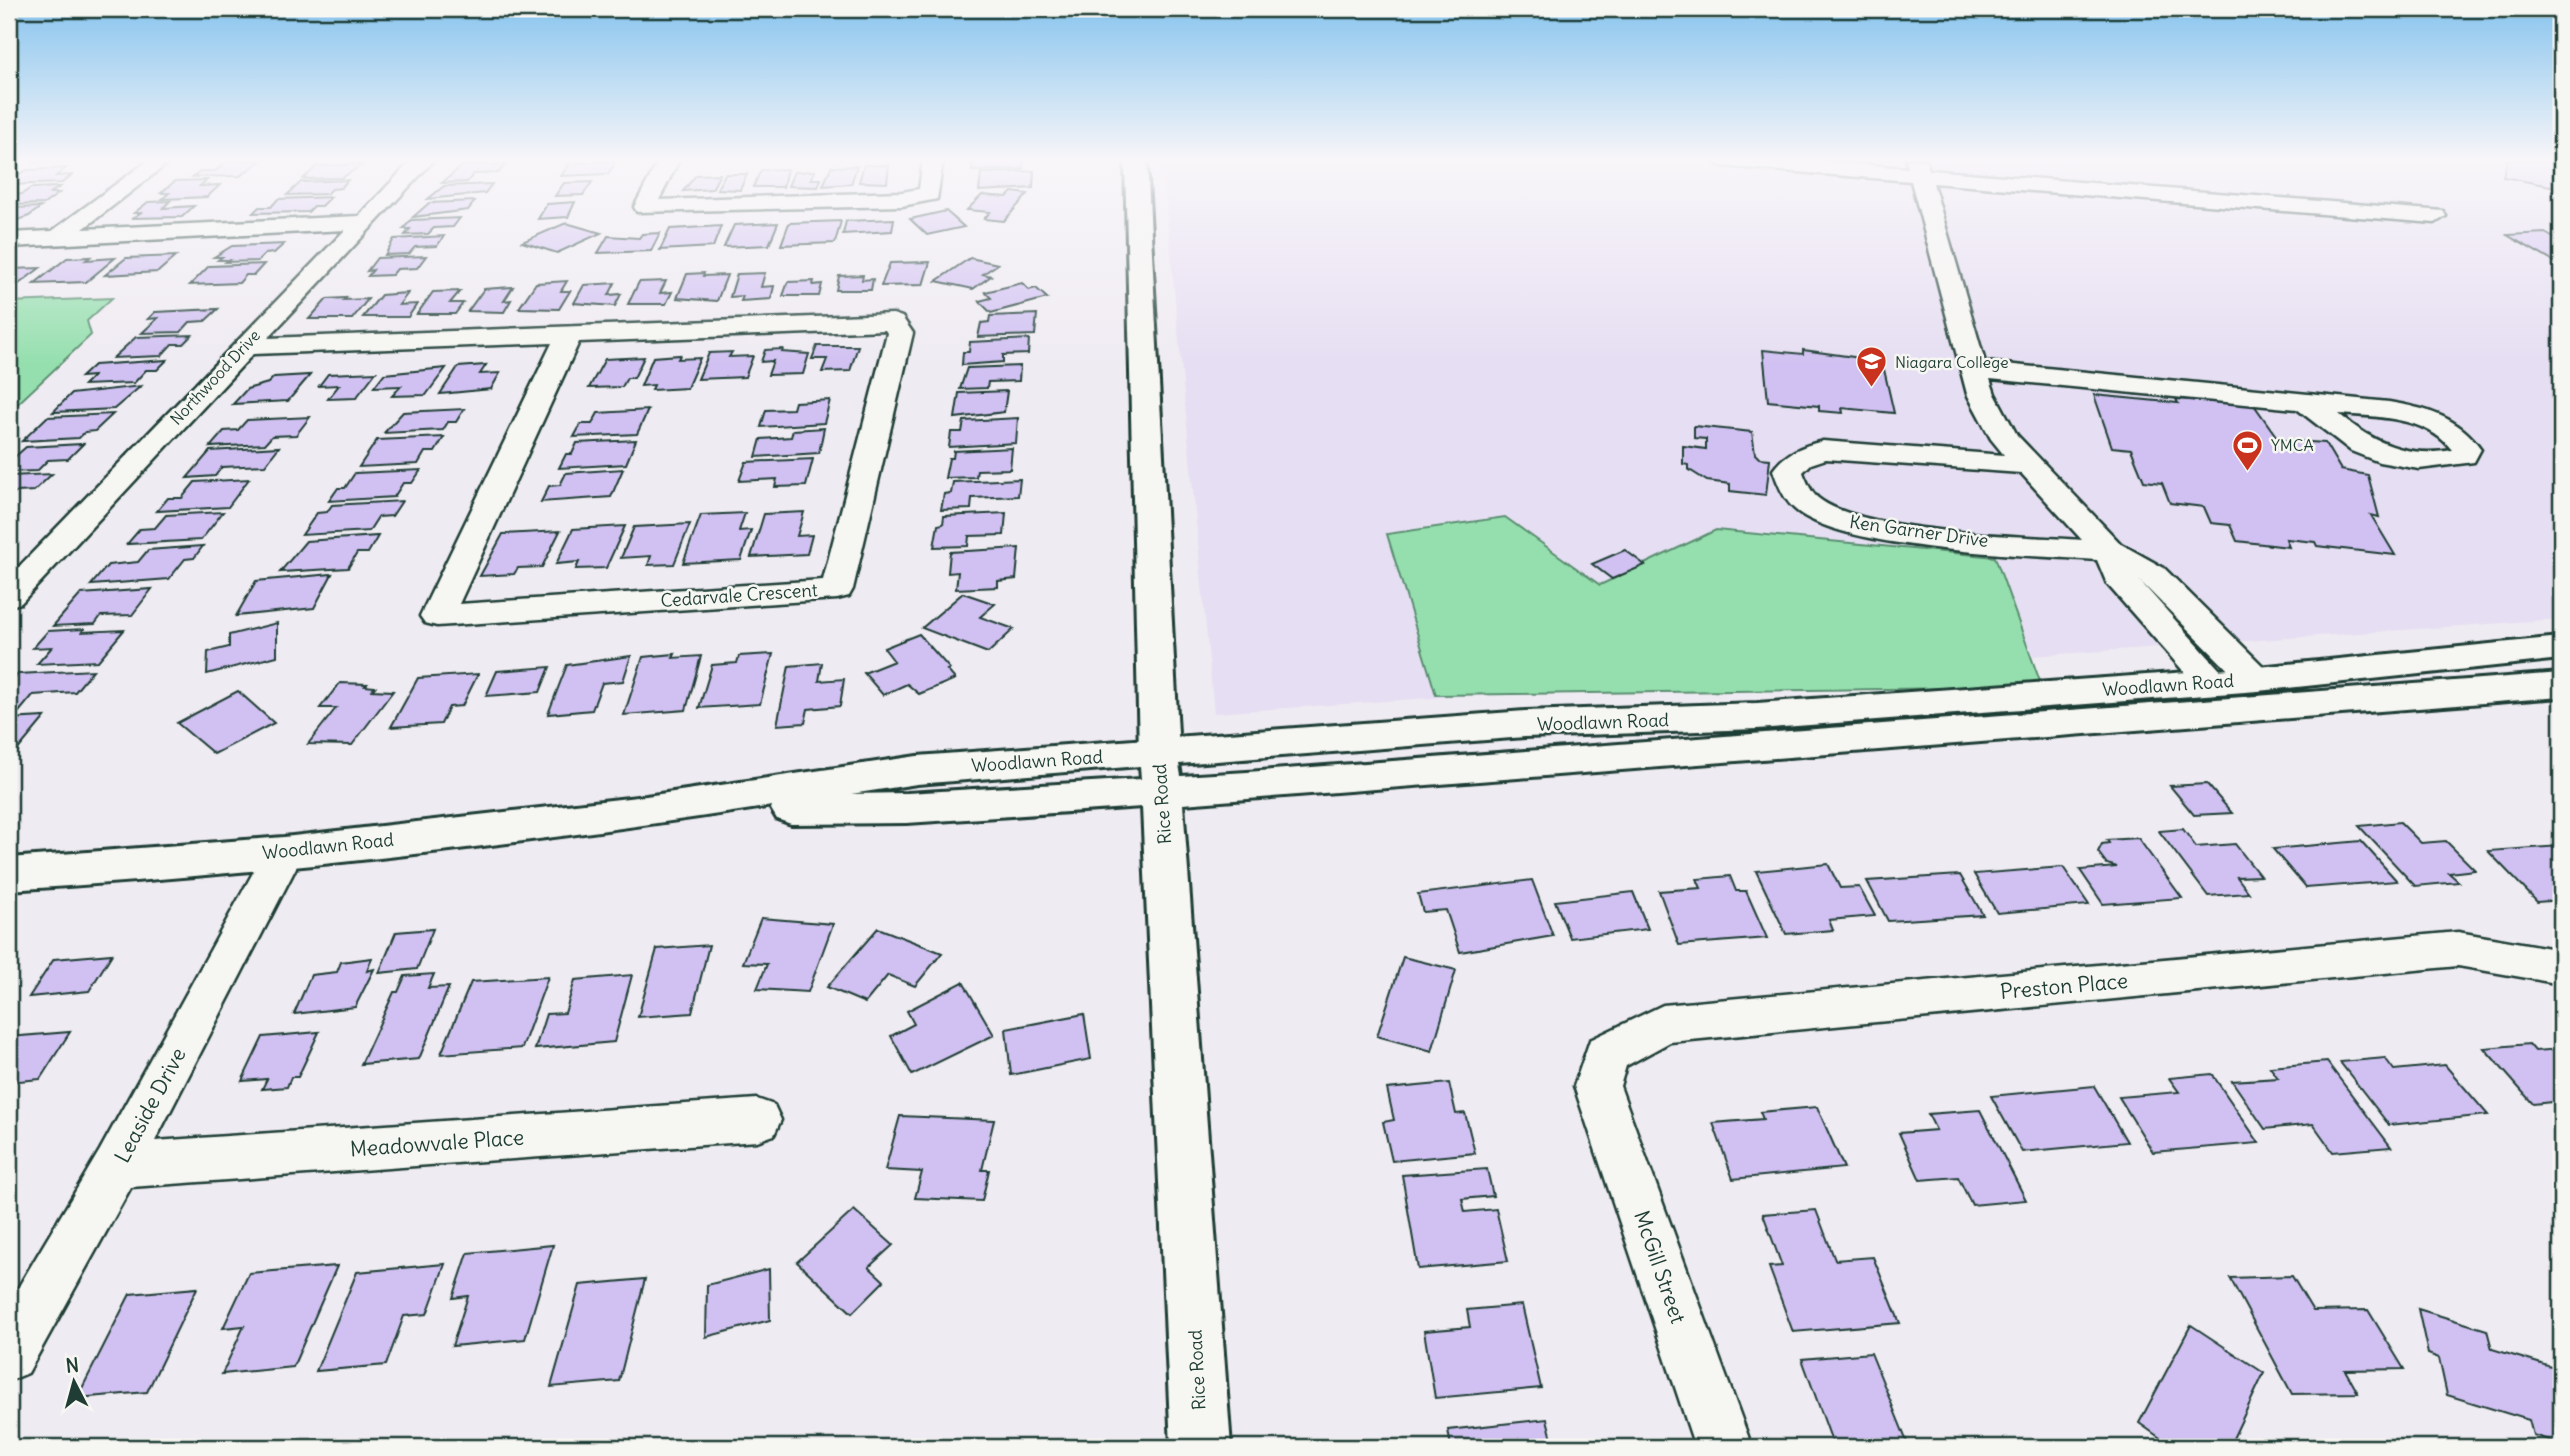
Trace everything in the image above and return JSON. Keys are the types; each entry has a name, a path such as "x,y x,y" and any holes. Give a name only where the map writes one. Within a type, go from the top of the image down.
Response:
{"main road":[{"name":"Rice Road","path":"1139,228 1160,771 1201,1447"},
{"name":"Woodlawn Road","path":"9,874 284,852 646,811 907,808 1160,771 1525,724 1757,716 2258,679 2561,648"},
{"name":"Woodlawn Road","path":"1160,771 2561,685"}],"street":[{"path":"58,237 70,228"},
{"path":"9,240 243,228"},
{"name":"Northwood Drive","path":"9,596 358,228"},
{"path":"1935,228 1989,414 2027,465 2110,551 2153,575 2258,679"},
{"name":"Cedarvale Crescent","path":"244,347 893,322 900,333 837,589 437,616 569,335"},
{"path":"1974,369 2302,401 2408,415 2436,423 2454,433 2467,449 2463,456 2428,462 2386,454 2350,438 2330,417 2302,401"},
{"name":"Ken Garner Drive","path":"2027,465 1824,450 1801,458 1788,470 1793,487 1809,506 1838,520 1924,536 2110,551"},
{"path":"2110,551 2118,577 2213,682"},
{"name":"Leaside Drive","path":"9,1354 117,1166 284,852"},
{"name":"Preston Place","path":"1597,1086 1606,1054 1663,1024 2458,949 2561,967"},
{"name":"McGill Street","path":"1597,1086 1723,1447"},
{"name":"Meadowvale Place","path":"117,1166 757,1120"}],"shaded area":[{"name":"Niagara College","path":"1168,228 2561,228 2561,619 1214,713"}],"green space":[{"path":"112,298 87,321 91,335 9,412 9,302"},
{"path":"1505,517 1600,585 1716,530 1995,557 2042,687 1436,695 1387,534"}],"building":[{"path":"435,228 428,234 405,235 410,229 403,229"},
{"path":"555,228 583,228 601,233 557,253 522,242"},
{"path":"720,228 713,247 660,250 670,229"},
{"path":"733,228 776,228 769,245 724,247"},
{"path":"787,228 839,228 835,243 781,245"},
{"path":"844,228 893,228 892,231 843,234"},
{"path":"920,228 960,228 927,235"},
{"path":"660,233 651,251 598,253 608,236 639,238 642,234"},
{"path":"2545,233 2561,242 2561,266 2507,235"},
{"path":"444,236 437,246 415,247 409,254 385,255 394,239"},
{"path":"284,244 258,261 226,262 229,260 218,260 222,257 214,257 232,246"},
{"path":"176,256 158,272 105,275 126,258"},
{"path":"426,256 417,268 397,269 392,275 368,276 373,270 367,271 377,258"},
{"path":"90,257 86,260 115,258 86,282 34,284 67,258"},
{"path":"970,258 998,264 983,274 991,276 973,289 936,281"},
{"path":"930,262 923,285 881,286 890,263"},
{"path":"264,264 254,275 246,275 239,283 190,285 209,266"},
{"path":"40,268 16,286 9,286 9,269"},
{"path":"704,273 703,276 727,275 717,301 677,298 687,274"},
{"path":"765,273 761,287 774,286 771,299 741,301 743,296 730,297 737,274"},
{"path":"863,275 862,280 873,279 871,290 836,290 839,276"},
{"path":"567,281 561,291 570,291 559,309 519,308 536,283"},
{"path":"666,281 660,293 672,292 666,304 628,304 639,282"},
{"path":"814,281 813,285 822,284 819,296 783,296 788,282"},
{"path":"615,283 609,295 621,294 615,306 574,303 584,285"},
{"path":"1022,283 1029,290 1036,288 1047,298 991,313 979,301 991,298 985,292"},
{"path":"513,287 504,301 511,300 504,312 468,311 484,289"},
{"path":"460,291 450,303 463,303 455,314 417,314 433,292"},
{"path":"408,293 399,305 417,304 408,317 363,317 381,295"},
{"path":"346,298 344,300 368,299 352,319 309,319 327,299"},
{"path":"218,309 205,321 190,322 181,332 142,333 158,318 148,319 155,312"},
{"path":"1037,314 1035,335 978,337 981,323 989,322 990,316"},
{"path":"192,335 183,344 172,344 161,356 113,358 136,337"},
{"path":"1029,339 1028,354 1003,355 1003,362 962,365 963,352 969,352 970,342"},
{"path":"817,346 858,346 850,371 822,372 827,359 812,359"},
{"path":"783,349 782,352 809,354 803,374 768,375 773,361 761,362 765,350"},
{"path":"1763,350 1803,354 1803,350 1882,361 1894,413 1842,408 1843,413 1819,411 1819,406 1768,401"},
{"path":"732,352 729,357 753,356 745,377 698,379 709,353"},
{"path":"680,355 678,359 700,358 687,388 652,390 654,385 641,386 653,357"},
{"path":"644,357 634,378 627,378 622,387 589,388 605,359"},
{"path":"167,360 157,370 146,370 134,383 84,385 93,376 81,377 94,365"},
{"path":"486,365 480,374 500,373 491,389 440,394 458,367"},
{"path":"1020,366 1019,381 988,382 987,388 960,389 967,368"},
{"path":"446,368 426,395 392,396 401,386 374,387 384,374"},
{"path":"376,372 356,398 328,399 339,385 319,386 328,374"},
{"path":"310,375 288,401 233,404 247,389 268,383 274,377"},
{"path":"141,386 114,409 53,412 71,394"},
{"path":"1007,391 1004,412 955,418 959,393"},
{"name":"YMCA","path":"2094,395 2178,403 2176,399 2254,405 2279,440 2325,443 2341,470 2368,475 2379,517 2371,515 2395,555 2317,546 2315,542 2286,539 2289,547 2237,541 2230,525 2211,523 2204,507 2170,503 2162,483 2144,481 2131,449 2112,447"},
{"path":"830,400 824,423 761,427 766,410 793,409 795,402"},
{"path":"464,409 456,422 448,422 443,430 384,433 403,412"},
{"path":"648,410 637,434 574,437 581,424 592,424 598,413"},
{"path":"113,414 95,431 85,432 79,438 22,441 47,417"},
{"path":"310,417 296,435 272,436 265,444 210,447 224,431 238,430 247,420"},
{"path":"1018,418 1016,443 949,447 951,432 962,432 964,421"},
{"path":"1694,426 1752,432 1755,454 1759,458 1770,459 1766,495 1730,491 1730,484 1707,481 1688,469 1688,465 1683,464 1683,446 1706,449 1706,439 1694,438"},
{"path":"824,428 819,453 756,457 761,439 791,437 793,430"},
{"path":"444,437 435,452 425,452 418,464 359,467 377,440"},
{"path":"636,440 626,464 559,468 566,454 572,454 577,443"},
{"path":"83,444 68,459 48,460 37,471 9,472 9,462 26,447"},
{"path":"279,447 265,465 222,467 215,476 187,478 210,451"},
{"path":"1012,448 1010,469 977,470 976,477 945,478 949,458 953,458 954,451"},
{"path":"813,459 806,486 775,487 777,479 739,481 746,462"},
{"path":"623,469 611,497 541,502 549,486 560,485 566,473"},
{"path":"421,470 412,483 403,483 394,497 329,501 338,488 345,488 355,473"},
{"path":"52,474 34,491 17,492 9,496 9,476"},
{"path":"249,479 228,507 157,511 168,498 182,498 195,482"},
{"path":"1020,479 1018,496 972,498 971,509 941,510 944,494 951,493 953,482"},
{"path":"402,501 392,516 378,517 369,531 302,535 317,513 327,512 332,505"},
{"path":"223,512 201,540 127,544 140,529 155,528 166,515"},
{"path":"804,512 797,536 812,535 807,554 751,557 764,514"},
{"path":"745,513 739,531 751,530 741,560 683,563 701,515"},
{"path":"1006,513 1004,535 969,536 968,546 934,547 938,525 943,524 944,516"},
{"path":"690,524 674,564 648,565 651,556 621,558 634,527"},
{"path":"625,526 606,568 576,569 579,562 556,564 573,529"},
{"path":"560,531 542,567 518,568 514,574 480,576 503,534"},
{"path":"378,536 368,553 357,553 348,568 280,572 306,541"},
{"path":"203,546 194,558 185,559 169,579 91,585 108,565 138,562 148,550"},
{"path":"1019,548 1016,579 998,581 998,587 956,589 958,572 948,573 950,552"},
{"path":"1625,550 1645,565 1612,579 1592,564"},
{"path":"332,574 314,608 236,616 256,581"},
{"path":"152,589 132,615 101,616 95,624 53,626 81,594"},
{"path":"963,593 995,604 980,617 1014,629 988,653 922,628"},
{"path":"277,623 277,656 207,674 208,652 229,647 229,635"},
{"path":"84,629 82,632 124,630 98,661 37,664 52,647 33,648 48,631"},
{"path":"919,634 950,669 947,670 955,679 919,694 907,684 883,695 864,673 894,661 884,648"},
{"path":"675,654 673,658 701,656 686,710 624,715 643,657"},
{"path":"773,654 760,704 699,708 712,665 737,663 739,656"},
{"path":"631,656 623,681 602,683 592,710 548,714 567,665"},
{"path":"822,663 819,681 844,679 840,706 808,709 805,723 777,725 789,666"},
{"path":"550,667 540,692 486,696 497,671"},
{"path":"93,670 75,692 33,695 19,712 9,713 9,685 18,674"},
{"path":"478,674 462,706 449,707 441,724 391,727 418,678"},
{"path":"340,683 367,684 365,686 375,687 372,690 393,691 352,745 308,744 336,708 320,708"},
{"path":"238,691 274,723 214,754 177,723"},
{"path":"45,717 16,752 9,753 9,719"},
{"path":"2207,784 2232,813 2194,815 2170,786"},
{"path":"2400,822 2421,843 2446,841 2475,870 2449,873 2459,882 2415,886 2359,826"},
{"path":"2183,829 2196,847 2235,844 2260,876 2237,877 2249,893 2208,896 2159,831"},
{"path":"2138,838 2182,898 2103,904 2080,870 2117,867 2107,864 2098,852 2102,844 2109,843 2107,840"},
{"path":"2361,841 2397,881 2306,888 2273,849"},
{"path":"2561,846 2561,900 2537,902 2488,851"},
{"path":"1828,864 1840,888 1859,887 1875,916 1829,920 1833,930 1786,934 1756,871"},
{"path":"2063,867 2089,905 1997,913 1974,874"},
{"path":"1960,875 1983,915 1888,921 1867,881"},
{"path":"1730,876 1736,891 1746,891 1767,938 1679,945 1659,891 1701,888 1697,879"},
{"path":"1532,880 1553,936 1460,952 1446,910 1423,912 1418,894"},
{"path":"1633,892 1648,929 1570,938 1555,901"},
{"path":"761,918 833,924 808,992 757,989 767,964 743,963"},
{"path":"878,928 942,953 915,986 888,975 865,1003 827,987"},
{"path":"433,929 417,969 379,973 396,932"},
{"path":"709,945 692,1013 638,1017 657,949"},
{"path":"112,954 89,991 29,997 54,959"},
{"path":"1403,957 1456,970 1432,1051 1377,1036"},
{"path":"372,958 367,971 374,969 355,1007 294,1014 311,975 337,972 341,962"},
{"path":"434,974 428,988 449,987 419,1059 361,1064 394,992 398,992 405,976"},
{"path":"632,975 614,1042 535,1049 546,1014 565,1013 575,980"},
{"path":"548,977 522,1048 441,1054 471,982"},
{"path":"963,982 994,1035 912,1075 891,1036 914,1024 907,1011"},
{"path":"1084,1014 1091,1059 1011,1075 1006,1029"},
{"path":"70,1032 40,1079 9,1082 9,1037"},
{"path":"319,1032 298,1077 291,1077 287,1087 262,1089 267,1079 242,1081 263,1037"},
{"path":"2529,1044 2535,1051 2561,1049 2561,1101 2533,1104 2484,1048"},
{"path":"2385,1058 2394,1070 2445,1065 2488,1115 2389,1125 2340,1062"},
{"path":"2327,1062 2391,1147 2333,1152 2313,1124 2265,1129 2232,1081 2278,1078 2270,1067"},
{"path":"2212,1074 2259,1143 2153,1152 2119,1097 2179,1092 2169,1078"},
{"path":"1449,1083 1456,1114 1465,1113 1475,1153 1392,1161 1383,1122 1394,1120 1387,1089"},
{"path":"2094,1086 2127,1142 2022,1152 1991,1096"},
{"path":"1817,1107 1844,1168 1733,1179 1713,1123 1763,1119 1760,1112"},
{"path":"1980,1110 2026,1200 1972,1205 1958,1177 1920,1180 1899,1133 1936,1130 1928,1114"},
{"path":"900,1116 994,1120 982,1170 989,1170 982,1201 915,1198 922,1172 885,1170"},
{"path":"1487,1169 1493,1196 1462,1199 1465,1212 1496,1209 1508,1261 1418,1269 1402,1175"},
{"path":"854,1210 893,1245 869,1267 884,1281 852,1313 797,1262"},
{"path":"1816,1210 1835,1260 1873,1257 1900,1323 1793,1332 1769,1267 1782,1266 1763,1214"},
{"path":"553,1245 525,1339 452,1346 468,1296 453,1298 468,1253"},
{"path":"445,1264 427,1314 404,1316 386,1365 316,1371 357,1272"},
{"path":"337,1266 293,1367 222,1374 244,1326 223,1328 249,1273"},
{"path":"769,1269 770,1320 706,1337 707,1285"},
{"path":"2292,1276 2313,1311 2368,1310 2404,1369 2345,1370 2358,1393 2292,1394 2230,1278"},
{"path":"645,1279 619,1381 551,1387 580,1285"},
{"path":"197,1288 147,1392 77,1398 130,1294"},
{"path":"1522,1305 1541,1388 1435,1398 1424,1331 1470,1327 1467,1310"},
{"path":"2418,1309 2487,1330 2492,1349 2561,1370 2561,1444 2533,1435 2529,1420 2447,1395 2439,1358 2428,1354"},
{"path":"2191,1325 2264,1373 2229,1447 2173,1447 2139,1423"},
{"path":"1871,1353 1909,1447 1834,1447 1802,1359"},
{"path":"1547,1419 1554,1447 1451,1447 1448,1430"}],"place":[{"name":"Niagara College","path":"1872,389"},
{"name":"YMCA","path":"2248,472"}]}
